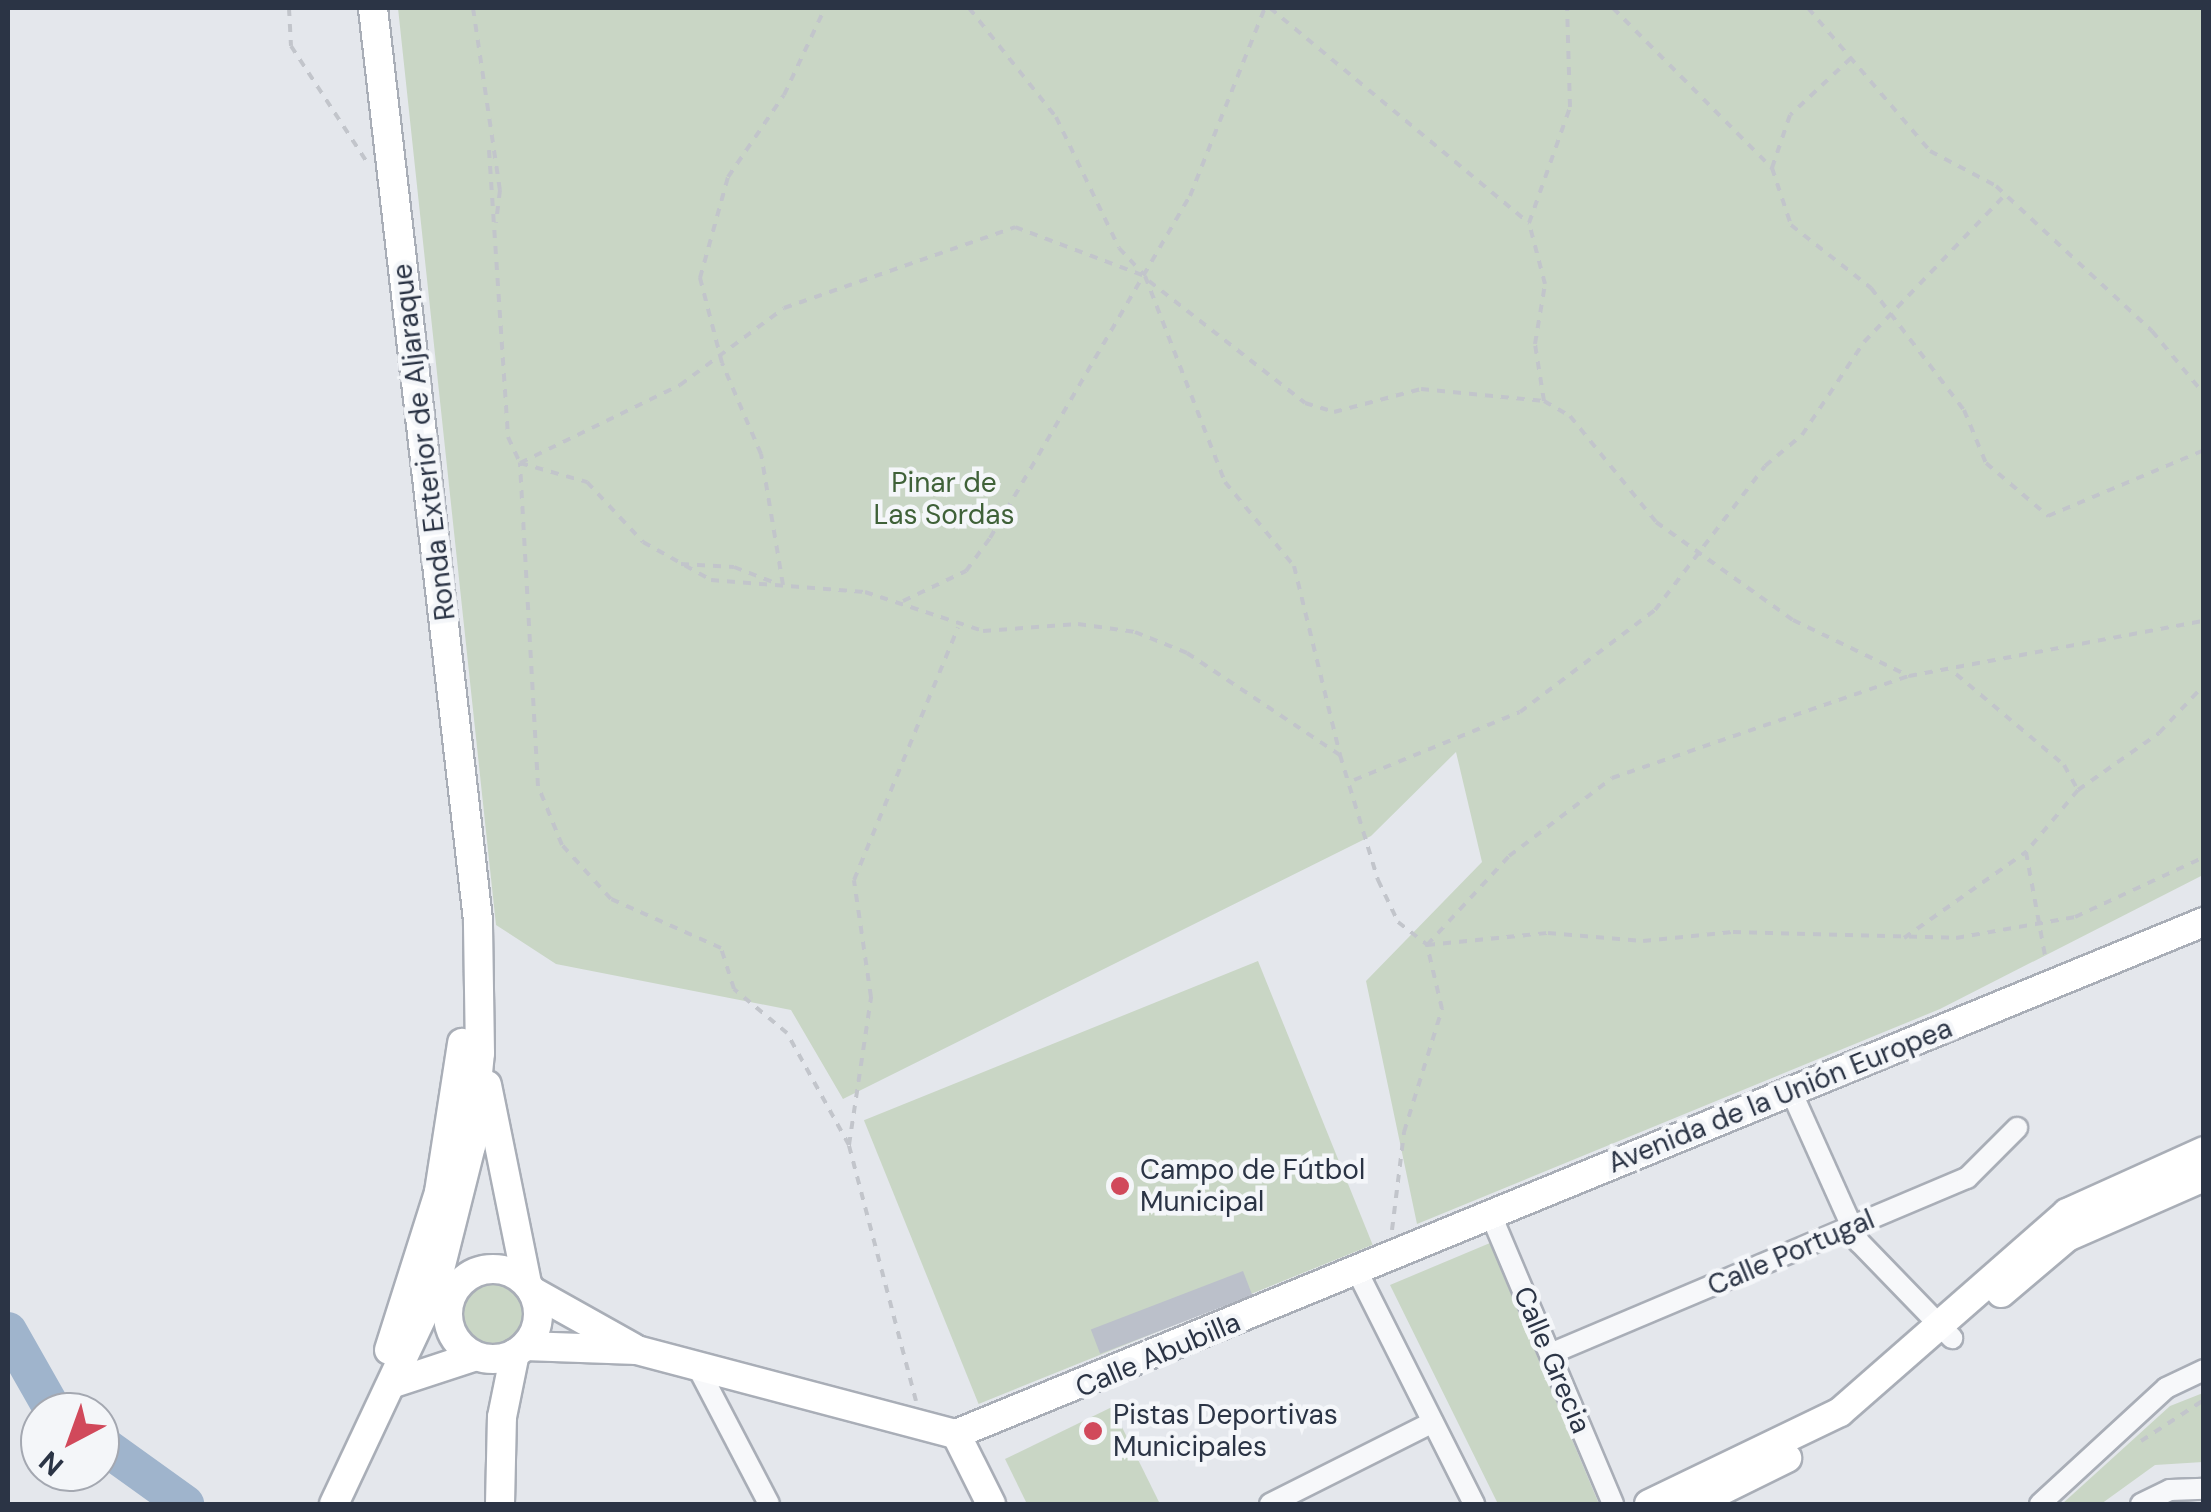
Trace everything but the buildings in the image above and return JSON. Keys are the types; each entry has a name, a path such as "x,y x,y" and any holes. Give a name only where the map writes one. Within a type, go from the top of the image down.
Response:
{"street":[{"name":"Ronda Exterior de Aljaraque","path":"339,1494 442,1293 470,1146 480,1053 470,876 373,8"},
{"name":"Ronda Exterior de Aljaraque","path":"339,1494 397,1330 439,1192 462,1048 470,876"},
{"name":"Avenida de la Unión Europea","path":"1358,1271 2204,922"},
{"path":"480,1053 538,1320 520,1350 502,1417 500,1504"},
{"path":"1791,1091 1852,1228 1945,1331"},
{"name":"Calle Portugal","path":"1550,1354 1967,1178 2018,1128"},
{"path":"1694,1504 1852,1426 2067,1213 2204,1151"},
{"path":"1649,1504 1840,1412 2067,1237 2204,1178"},
{"path":"439,1192 442,1293 449,1326 478,1357 502,1417"},
{"name":"Calle Grecia","path":"1491,1215 1613,1504"},
{"path":"397,1330 466,1277 491,1268 637,1350 956,1434 991,1504"},
{"path":"1358,1271 1474,1504"},
{"name":"Calle Abubilla","path":"956,1434 1358,1271"},
{"path":"394,1383 478,1357 520,1350 637,1350"},
{"path":"698,1368 769,1504"},
{"path":"2040,1504 2166,1388 2204,1370"},
{"path":"1270,1504 1433,1422"},
{"path":"2141,1504 2170,1490 2204,1490"}],"path":[{"path":"289,8 290,46 375,176"},
{"path":"473,8 489,150 508,437 520,463 538,786 562,845 611,899 721,948 734,988 787,1033 849,1145 923,1425"},
{"path":"782,586 762,454 720,356 700,278 728,177 784,95 825,8"},
{"path":"968,8 1056,118 1119,248 1177,312 1226,336 1305,403 1334,412 1421,389 1544,401 1570,416 1626,495 1704,558 1793,620 1909,676"},
{"path":"903,602 966,571 982,549 1145,276 1248,68 1268,8 1529,223 1546,284 1535,344 1544,401"},
{"path":"1529,223 1570,107 1567,8"},
{"path":"1613,8 1772,168 1791,224 1891,314 1964,410 1986,463 2048,516 2204,450"},
{"path":"1808,8 1930,151 2004,196 2152,331 2204,394"},
{"path":"1772,168 1790,115 1851,58"},
{"path":"489,150 500,190 495,228"},
{"path":"1354,780 1520,712 1612,635 1642,622 1704,558 1891,314 2004,196"},
{"path":"520,463 720,356 784,308 1015,227 1145,276 1225,482 1294,566 1340,755 1354,780 1378,880 1398,922 1426,945 1442,1009 1404,1132 1391,1240"},
{"path":"520,463 587,482 675,564 735,585 782,586 903,602 958,628 1078,624 1135,632 1239,683 1340,755"},
{"path":"675,564 734,567 782,586"},
{"path":"1426,945 1509,856 1612,778 1909,676 1956,674 2045,646 2084,648 2204,621"},
{"path":"849,1145 871,997 854,880 958,628"},
{"path":"1956,674 2064,765 2078,790"},
{"path":"1904,938 2026,852 2078,790 2159,734 2204,685"},
{"path":"2026,852 2024,878 2056,983"},
{"path":"1426,945 1548,932 1643,941 1734,932 1904,938 2042,927 2204,857"},
{"path":"2126,1453 2204,1400"}],"green space":[{"name":"Pinar de Las Sordas","path":"398,8 2203,8 2203,875 1940,1009 1417,1224 1366,981 1482,862 1456,752 1371,836 843,1099 791,1010 556,964 496,925"},
{"name":"Campo de Fútbol Municipal","path":"1258,961 1373,1245 979,1404 864,1120"},
{"path":"1490,1243 1599,1504 1498,1504 1390,1285"},
{"path":"494,1281 517,1291 527,1314 517,1337 494,1347 471,1337 461,1314 471,1291"},
{"path":"2203,1393 2203,1462 2155,1465 2101,1504 2062,1504 2170,1406"},
{"name":"Pistas Deportivas Municipales","path":"1112,1407 1160,1504 1027,1504 1005,1459"}],"waterway":[{"path":"8,1331 43,1392"},
{"path":"120,1457 185,1504"}],"place":[{"name":"Campo de Fútbol Municipal","path":"1120,1186"},
{"name":"Pistas Deportivas Municipales","path":"1093,1431"}]}
